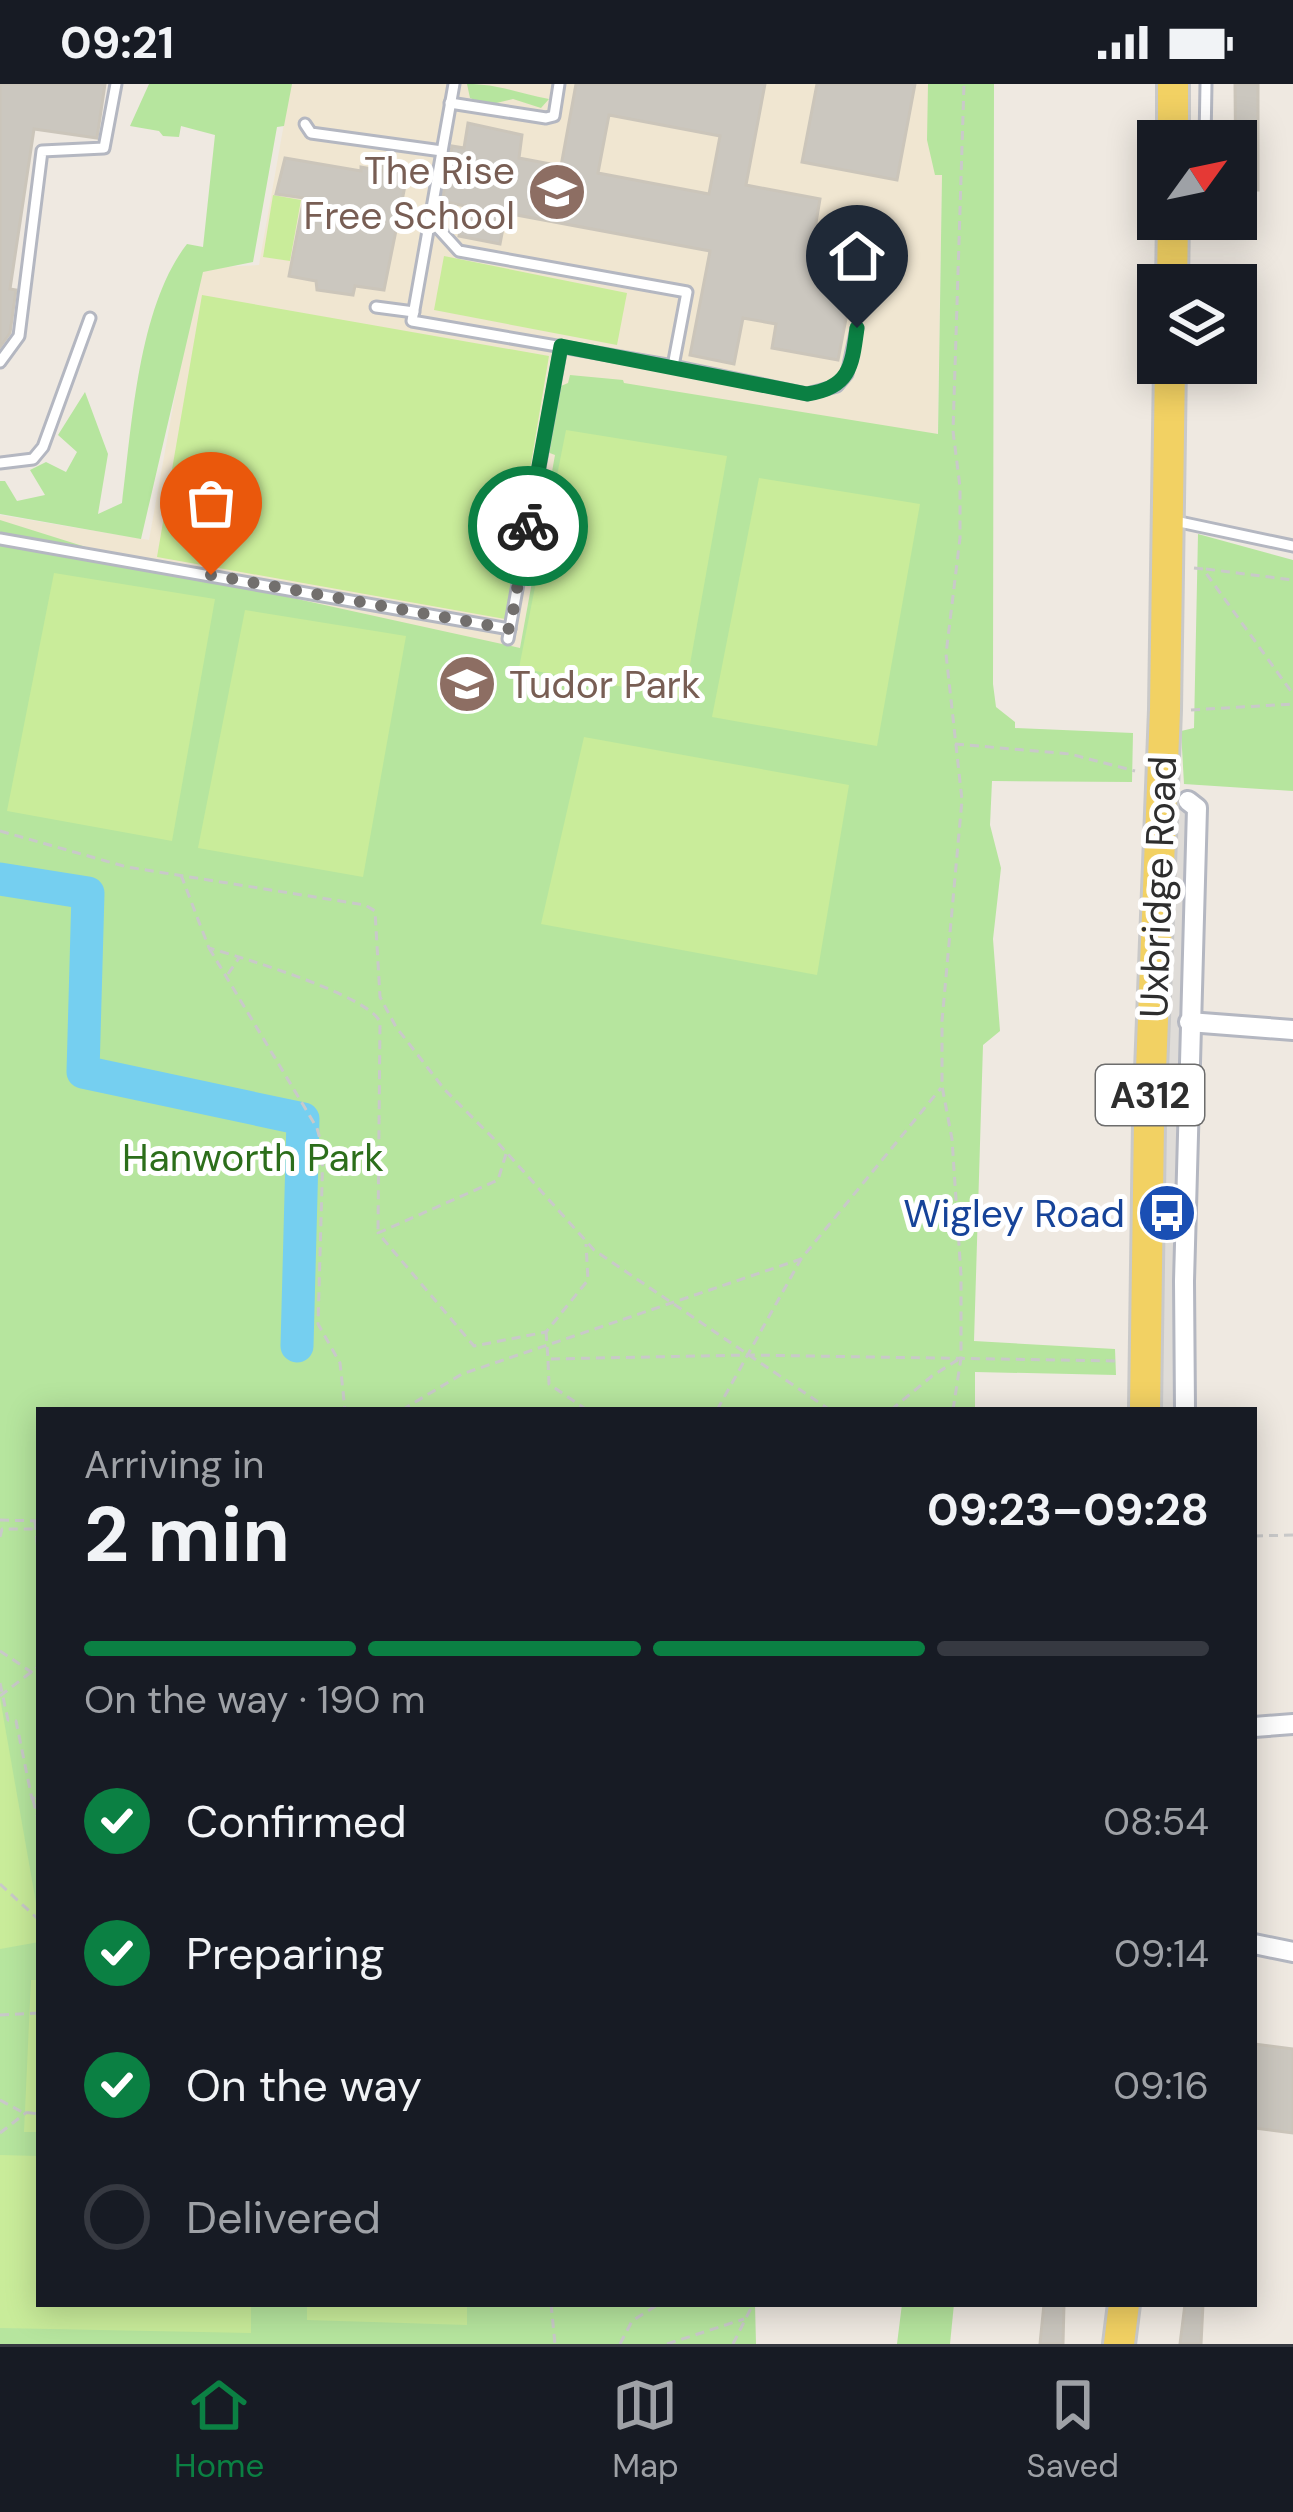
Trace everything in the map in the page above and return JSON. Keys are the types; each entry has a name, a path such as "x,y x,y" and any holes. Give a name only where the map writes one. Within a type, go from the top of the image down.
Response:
{"main road":[{"path":"1172,84 1173,120"},
{"name":"Uxbridge Road","path":"1145,1407 1170,384"},
{"path":"1119,2344 1124,2307"}],"street":[{"name":"Uxbridge Road","path":"1185,1407 1189,1022 1197,808 1188,801"},
{"path":"1189,1022 1293,1030"},
{"path":"1257,1726 1293,1724"},
{"path":"1257,1946 1293,1952"}],"lane":[{"path":"0,362 20,336 42,152 104,148 116,84"},
{"path":"454,84 412,321 807,394 837,386 847,374 857,328"},
{"path":"450,103 546,118 554,116 559,84"},
{"path":"1205,120 1206,84"},
{"path":"305,124 311,133 442,151"},
{"path":"430,219 459,251 687,292 673,366"},
{"path":"376,307 414,312"},
{"path":"0,464 33,459 43,447 91,318"},
{"path":"0,539 509,634 561,346"},
{"path":"1168,520 1293,546"}],"path":[{"path":"953,1407 961,1358 958,1202 942,1086 945,951 957,878 962,800 946,654 960,538 953,431 964,84"},
{"path":"965,92 975,84"},
{"path":"1293,580 1200,568 1293,694"},
{"path":"1193,710 1293,704"},
{"path":"954,744 1070,754 1138,772"},
{"path":"0,831 128,867 365,904 375,911 380,998 445,1090 586,1242 826,1407"},
{"path":"181,873 209,948 317,1128 323,1150 318,1324 340,1363 345,1407"},
{"path":"209,948 348,997 376,1012 378,1233 474,1346 546,1332 588,1280 586,1242"},
{"path":"226,978 233,962 241,958"},
{"path":"379,1018 388,1014"},
{"path":"719,1407 801,1259 942,1086"},
{"path":"378,1233 498,1180 506,1152"},
{"path":"407,1407 462,1374 801,1259"},
{"path":"546,1332 549,1384 583,1407"},
{"path":"548,1359 748,1355 1145,1361"},
{"path":"895,1407 961,1358"},
{"path":"0,1520 36,1521"},
{"path":"0,1537 2,1528 36,1529"},
{"path":"1257,1536 1293,1535"},
{"path":"0,1651 36,1674"},
{"path":"1,1695 36,1668"},
{"path":"0,1683 8,1720 16,1721 36,1797"},
{"path":"0,1884 36,1918"},
{"path":"0,2014 36,2013"},
{"path":"0,2100 36,2114"},
{"path":"0,2133 27,2113"},
{"path":"551,2307 555,2344"},
{"path":"620,2344 632,2321 654,2307"},
{"path":"733,2344 751,2307"},
{"path":"667,2344 744,2319"}],"shaded area":[{"name":"Tudor Park","path":"291,84 936,84 943,111 928,1029 0,827 0,515 149,540 198,268 259,265"},
{"path":"1174,801 1187,811 1189,844 1176,1150 1174,1407 1161,1407"}],"green space":[{"path":"149,84 292,84 284,126 277,127 253,262 203,272 141,539 0,514 0,481 5,481 17,501 45,495 30,470 46,462 66,472 77,452 58,435 85,392 108,454 98,514 122,503 148,333 171,270 187,244 203,247 215,135 181,126 179,137 163,136 159,131 130,126"},
{"path":"467,84 549,99 541,108 513,99 488,105 470,98"},
{"name":"Hanworth Park","path":"928,84 994,84 996,707 1015,722 1015,728 1133,733 1132,782 992,781 990,825 1001,868 993,939 1000,1031 983,1045 974,1341 1115,1349 1116,1375 975,1372 975,1407 36,1407 36,2307 755,2307 756,2344 0,2344 0,520 143,565 520,648 555,455 547,452 561,386 570,375 938,434 942,175 935,175 927,140"},
{"path":"273,195 301,200 290,261 263,257"},
{"path":"444,256 627,293 617,345 434,310"},
{"path":"202,295 549,356 505,619 157,557"},
{"path":"566,430 727,456 684,698 519,668"},
{"path":"759,478 920,504 877,746 712,717"},
{"path":"1198,534 1293,560 1293,791 1184,784 1181,731 1194,728"},
{"path":"54,573 215,599 172,841 7,811"},
{"path":"245,610 406,636 363,877 198,848"},
{"path":"584,737 849,785 817,975 541,924"},
{"path":"0,1698 36,1903 36,1943 0,1949"},
{"path":"31,1980 36,1980 36,2132 24,2132"},
{"path":"0,2155 36,2156 36,2307 251,2307 251,2333 0,2328"},
{"path":"307,2307 467,2307 467,2325 307,2320"},
{"path":"902,2307 954,2307 950,2344 897,2344"}],"building":[{"path":"0,84 105,84 97,138 34,129 10,289 16,290 10,333 0,347"},
{"path":"576,84 765,84 746,185 820,199 811,253 857,262 838,360 772,348 776,324 743,318 734,364 690,355 710,251 506,213 500,244 459,236 465,206 442,201 452,146 464,148 468,123 522,135 519,158 561,166","holes":["609,115 720,136 709,194 598,173"]},
{"path":"817,84 915,84 897,180 802,162"},
{"path":"1235,84 1258,84 1258,190 1257,120 1235,120"},
{"path":"285,158 361,171 361,167 383,171 383,166 408,171 384,290 355,286 353,295 317,290 316,281 289,276 304,198 276,194"},
{"path":"1257,2044 1293,2049 1293,2133 1257,2128"},
{"path":"1044,2307 1064,2307 1063,2344 1040,2344"},
{"path":"1185,2307 1203,2307 1201,2344 1180,2344"}],"waterway":[{"path":"0,879 88,893 83,1072 303,1119 297,1346"}],"way so far":[{"path":"211,575 510,629 528,526"}],"place":[{"name":"The Rise Free School","path":"557,192"},
{"name":"Tudor Park","path":"467,684"},
{"name":"Wigley Road","path":"1167,1213"}],"route":[{"path":"528,526 561,346 807,394 837,386 847,374 857,328"}]}
